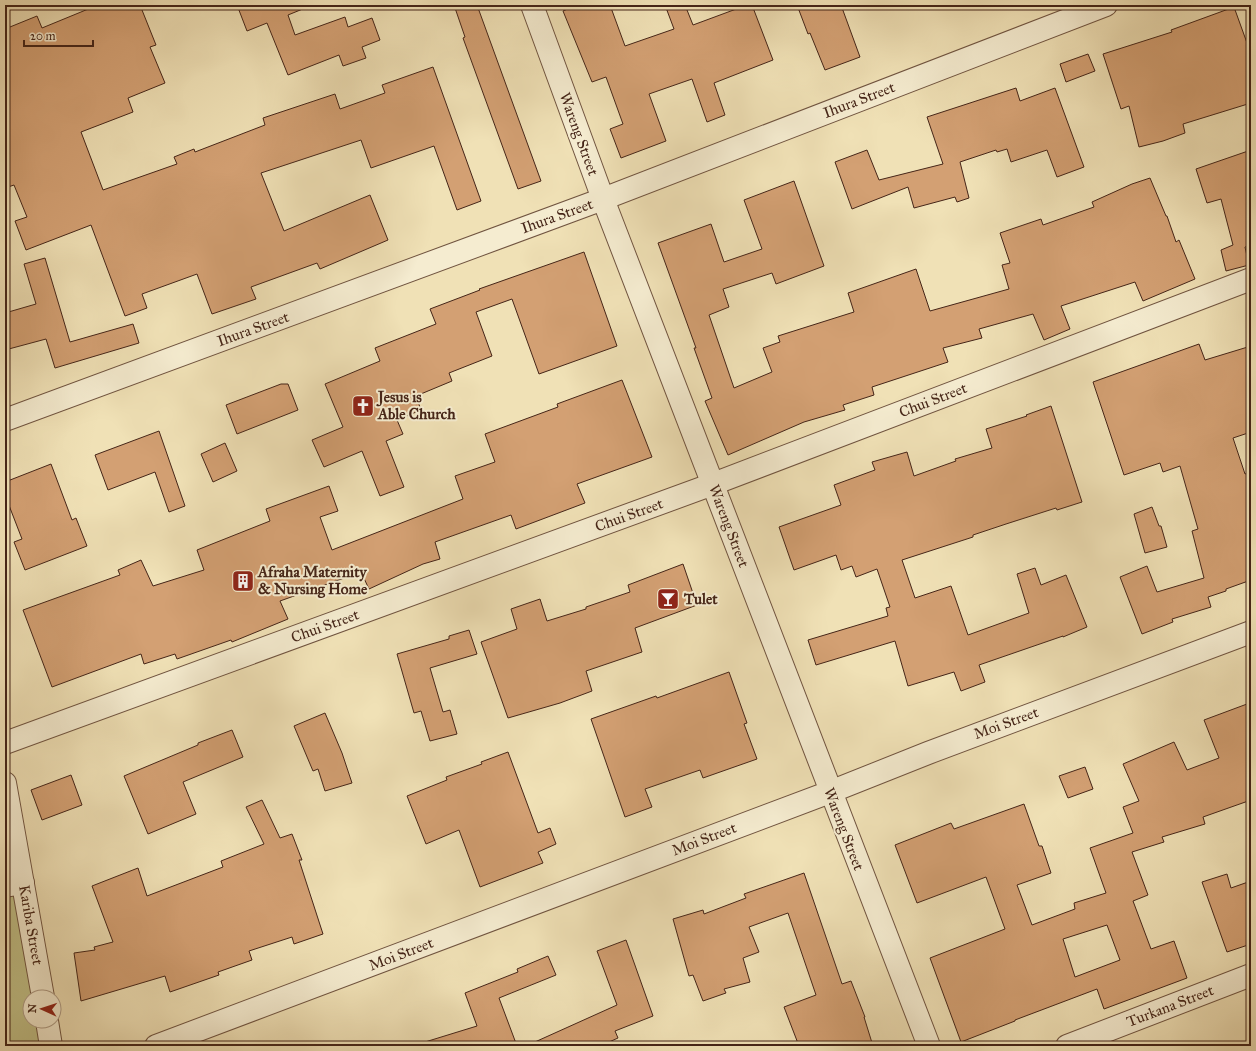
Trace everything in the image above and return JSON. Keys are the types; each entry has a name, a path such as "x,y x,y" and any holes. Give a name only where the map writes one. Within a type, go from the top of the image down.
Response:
{"street":[{"name":"Wareng Street","path":"532,5 603,199 929,1046"},
{"name":"Ihura Street","path":"5,420 603,199 1106,5"},
{"name":"Chui Street","path":"5,743 713,484 1251,278"},
{"name":"Moi Street","path":"156,1046 830,792 928,752 1251,632"},
{"name":"Kariba Street","path":"5,783 14,884 41,989"},
{"name":"Turkana Street","path":"1067,1046 1251,975"},
{"path":"48,1029 51,1046"}],"shaded area":[{"path":"5,771 44,989 22,989 22,1029 50,1029 53,1046 5,1046"}],"building":[{"path":"98,5 140,5 156,45 150,47 165,83 128,98 133,112 81,132 103,190 177,164 174,157 194,149 195,152 265,125 263,118 335,94 340,109 385,93 382,85 433,67 481,201 457,210 434,146 371,168 361,140 261,173 284,231 370,195 388,240 320,269 317,263 251,287 256,299 212,314 197,274 142,294 147,308 125,316 91,225 26,250 15,221 27,217 14,185 5,188 5,29 37,16 42,28"},
{"path":"237,5 310,5 288,15 295,35 345,17 348,27 372,18 380,40 362,47 366,58 343,66 339,55 288,75 267,23 247,31"},
{"path":"454,5 477,5 541,181 518,189 463,38 465,37"},
{"path":"577,5 610,5 625,46 674,29 665,5 685,5 693,25 747,5 752,5 773,60 714,83 725,115 707,122 692,79 649,94 666,141 621,158 610,129 623,124 606,77 592,82 563,11"},
{"path":"797,5 841,5 860,57 825,70 810,33 808,34"},
{"path":"1234,7 1251,54 1251,103 1183,124 1185,133 1163,141 1139,147 1129,106 1121,109 1103,54 1172,32 1171,30"},
{"path":"1088,54 1095,71 1066,82 1060,64"},
{"path":"1016,88 1020,101 1055,88 1084,167 1057,177 1047,150 1011,162 1007,149 997,152 996,150 960,162 969,198 957,202 955,197 914,208 908,187 852,209 835,162 867,150 879,180 943,164 927,117"},
{"path":"1251,150 1251,245 1245,247 1249,265 1226,271 1221,250 1233,245 1221,199 1207,203 1196,169"},
{"path":"1150,178 1167,216 1176,242 1179,240 1195,279 1143,301 1135,282 1061,306 1070,329 1044,340 1033,314 979,329 982,338 943,348 948,362 872,387 874,395 843,405 845,410 804,422 728,455 705,401 712,398 694,348 696,348 658,243 711,224 724,262 762,249 744,200 794,181 824,266 776,284 772,273 723,289 729,307 709,315 734,388 772,372 763,348 780,342 778,336 854,312 848,293 916,269 930,311 1009,289 1002,265 1010,263 1000,233 1041,219 1043,225 1094,207 1092,202 1132,184"},
{"path":"584,252 617,346 539,374 512,299 476,312 492,356 449,373 452,381 416,396 421,410 397,420 403,434 386,441 404,487 380,496 362,451 324,467 312,440 343,427 325,384 380,361 375,348 436,324 430,309 480,290 479,289"},
{"path":"45,258 70,342 133,324 139,343 55,368 46,339 5,350 5,313 36,304 24,264"},
{"path":"1199,344 1205,360 1251,346 1251,432 1233,438 1245,474 1251,472 1251,580 1208,597 1211,607 1172,619 1173,622 1142,634 1120,577 1147,566 1157,592 1204,578 1192,531 1198,529 1180,466 1163,472 1160,463 1124,475 1093,382"},
{"path":"622,380 652,457 577,484 585,503 516,529 511,515 435,542 440,559 423,564 369,589 361,572 280,601 288,619 232,642 231,640 177,659 175,654 144,664 141,654 52,687 23,610 120,575 118,570 141,560 153,586 204,570 197,550 270,521 266,509 329,486 338,511 320,517 332,550 463,499 455,476 495,462 485,434 558,407 557,404"},
{"path":"281,384 288,384 298,410 237,434 226,405"},
{"path":"1051,406 1082,502 1057,510 1056,508 1006,524 973,535 973,537 902,560 915,598 951,586 968,635 1029,613 1017,574 1035,568 1041,585 1066,575 1087,627 1063,637 979,665 985,682 961,691 954,672 908,686 895,641 816,665 808,640 888,616 886,608 890,607 877,569 856,577 852,566 841,570 836,555 794,570 779,527 841,505 834,485 875,470 872,462 907,452 914,476 956,461 955,459 992,448 986,429 1027,416 1026,415"},
{"path":"159,431 185,506 169,512 155,472 108,490 95,455"},
{"path":"225,443 237,471 213,482 201,454"},
{"path":"51,464 72,520 76,518 87,546 25,570 14,542 22,539 5,495 5,482"},
{"path":"1152,507 1159,526 1161,526 1167,547 1145,553 1134,514"},
{"path":"683,564 697,605 635,628 642,652 586,671 592,691 560,703 508,718 481,642 517,629 511,609 540,599 547,621 586,609 586,607 630,592 628,585"},
{"path":"469,630 477,654 430,668 443,712 450,710 457,734 430,741 421,711 414,713 397,654 449,639 449,636"},
{"path":"729,672 747,723 744,724 757,759 703,778 700,770 645,789 652,807 625,817 591,719 656,696 657,698"},
{"path":"1247,704 1251,715 1251,800 1203,817 1205,824 1162,837 1164,842 1132,852 1148,895 1133,901 1151,949 1174,941 1187,978 1104,1009 1097,989 961,1042 930,958 1005,929 986,877 917,903 895,845 951,823 954,829 1024,804 1039,846 1042,846 1051,873 1017,885 1032,925 1075,909 1074,903 1106,893 1090,848 1133,833 1123,807 1139,801 1123,764 1174,742 1187,770 1219,758 1204,720","holes":["1107,925 1120,960 1075,977 1063,939"]},
{"path":"325,713 342,753 352,783 325,791 318,769 313,771 294,726"},
{"path":"232,730 243,757 183,782 196,814 148,834 124,776 198,745 198,743"},
{"path":"508,752 538,833 550,828 556,844 538,852 543,863 480,887 459,830 426,844 407,796 447,780 446,777 482,764 481,762"},
{"path":"1085,767 1093,789 1068,798 1059,776"},
{"path":"71,775 82,805 42,820 31,790"},
{"path":"262,800 280,838 292,834 302,860 299,860 323,934 294,944 292,937 249,951 252,960 218,972 219,975 170,992 165,976 81,1001 74,953 95,950 94,947 113,942 92,886 138,868 147,896 223,867 221,861 264,844 246,807"},
{"path":"804,873 842,984 851,981 865,1017 873,1046 799,1046 784,1007 816,995 788,913 749,927 759,952 743,958 750,982 724,989 726,993 703,1001 693,975 689,976 673,919 703,910 704,914 746,898 744,894"},
{"path":"1227,874 1231,888 1251,881 1251,944 1227,952 1202,882"},
{"path":"626,940 653,1016 615,1031 618,1038 600,1046 526,1046 617,1005 597,951"},
{"path":"548,956 556,975 499,998 517,1046 426,1046 425,1042 477,1026 465,993 518,972 517,969"}],"place":[{"name":"Jesus is Able Church","path":"363,406"},
{"name":"Afraha Maternity & Nursing Home","path":"243,581"},
{"name":"Tulet","path":"668,599"}]}
